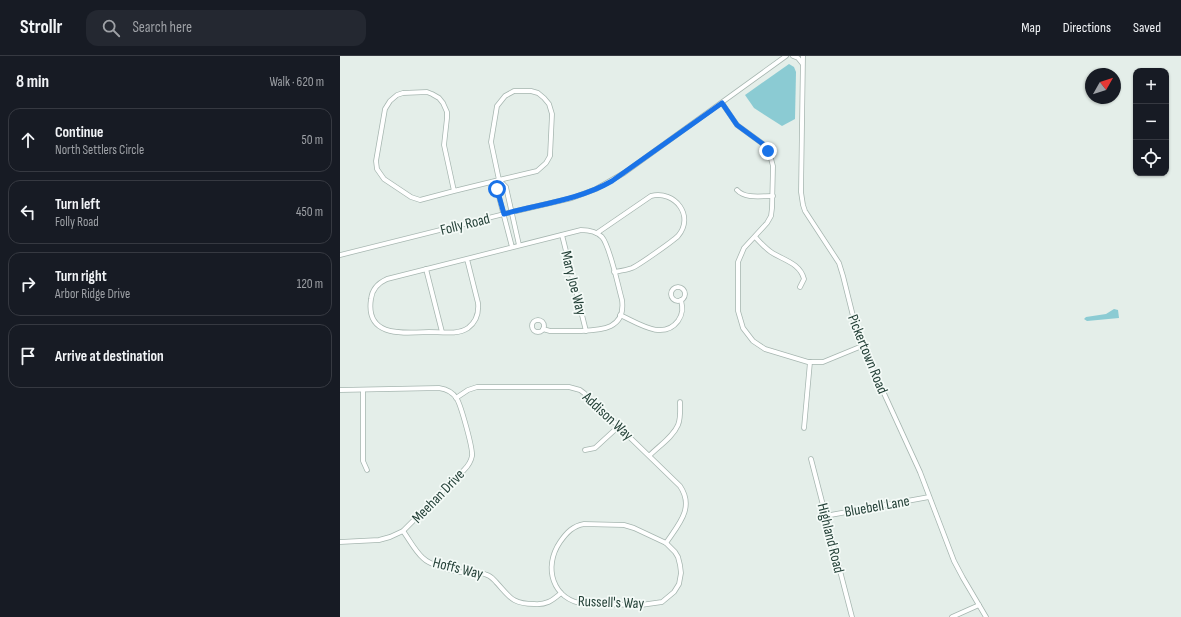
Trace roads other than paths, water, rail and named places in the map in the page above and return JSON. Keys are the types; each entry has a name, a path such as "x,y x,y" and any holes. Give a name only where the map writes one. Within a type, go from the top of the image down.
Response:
{"street":[{"name":"Folly Road","path":"340,255 572,198 604,185 624,173 787,56"},
{"path":"793,56 798,58 802,64"},
{"name":"Pickertown Road","path":"803,56 802,199 805,212 833,254 841,269 862,346 911,452 954,562 986,617"},
{"path":"454,191 444,145 448,118 445,105 439,98 427,92 408,92 400,94 390,101 386,109 376,161 379,173 384,179 414,199 420,200 454,191 500,180 537,171 543,167 551,152 552,114 549,104 538,93 531,91 514,92 505,96 497,106 491,146 500,180 506,187 520,245"},
{"path":"722,103 737,125 763,144 768,151 773,166 773,196 769,219 742,251 738,262 738,311 741,322 750,338 765,349 810,362 823,362 862,346"},
{"path":"500,180 497,189 512,247"},
{"path":"737,190 746,196 773,196"},
{"path":"597,233 651,196 659,194 669,197 676,202 681,209 684,217 684,224 681,232 675,238 635,266 614,272"},
{"path":"467,259 478,303 478,312 472,324 465,330 456,332 394,333 388,332 376,323 370,306 372,294 374,289 381,282 387,279 562,235 586,230 597,233 606,242 622,302 620,315 615,323 600,330 550,331 543,329"},
{"name":"Mary Joe Way","path":"562,235 586,330"},
{"path":"755,237 769,251 798,267 804,279 800,288"},
{"path":"426,269 442,332"},
{"path":"620,315 651,330 664,330 673,326 679,320 683,308 681,300"},
{"path":"804,428 810,362"},
{"name":"Addison Way","path":"456,398 468,390 477,387 569,387 580,390 650,455 680,486 687,501 684,514 666,543"},
{"path":"340,390 439,388 445,389 456,398"},
{"path":"363,390 363,461 367,470"},
{"name":"Meehan Drive","path":"340,542 379,540 403,531 464,470 469,463 472,451 456,398"},
{"path":"650,455 673,433 680,417 680,402"},
{"path":"585,450 595,448 619,426"},
{"name":"Highland Road","path":"811,459 852,617"},
{"name":"Bluebell Lane","path":"825,516 929,497"},
{"name":"Russell's Way","path":"578,525 624,525 634,528 666,543 678,557 681,573 679,584 674,592 662,602 641,605 585,604 571,601 561,593 553,580 551,562 556,548 568,531 578,525"},
{"name":"Hoffs Way","path":"403,531 424,559 430,563 460,572 486,574 517,602 523,604 546,603 561,593"},
{"path":"952,617 979,605"}],"water":[{"path":"789,64 794,67 796,72 795,119 782,126 754,108 745,95"},
{"path":"1114,309 1118,310 1119,318 1087,321 1084,319 1086,317 1106,314"}]}
